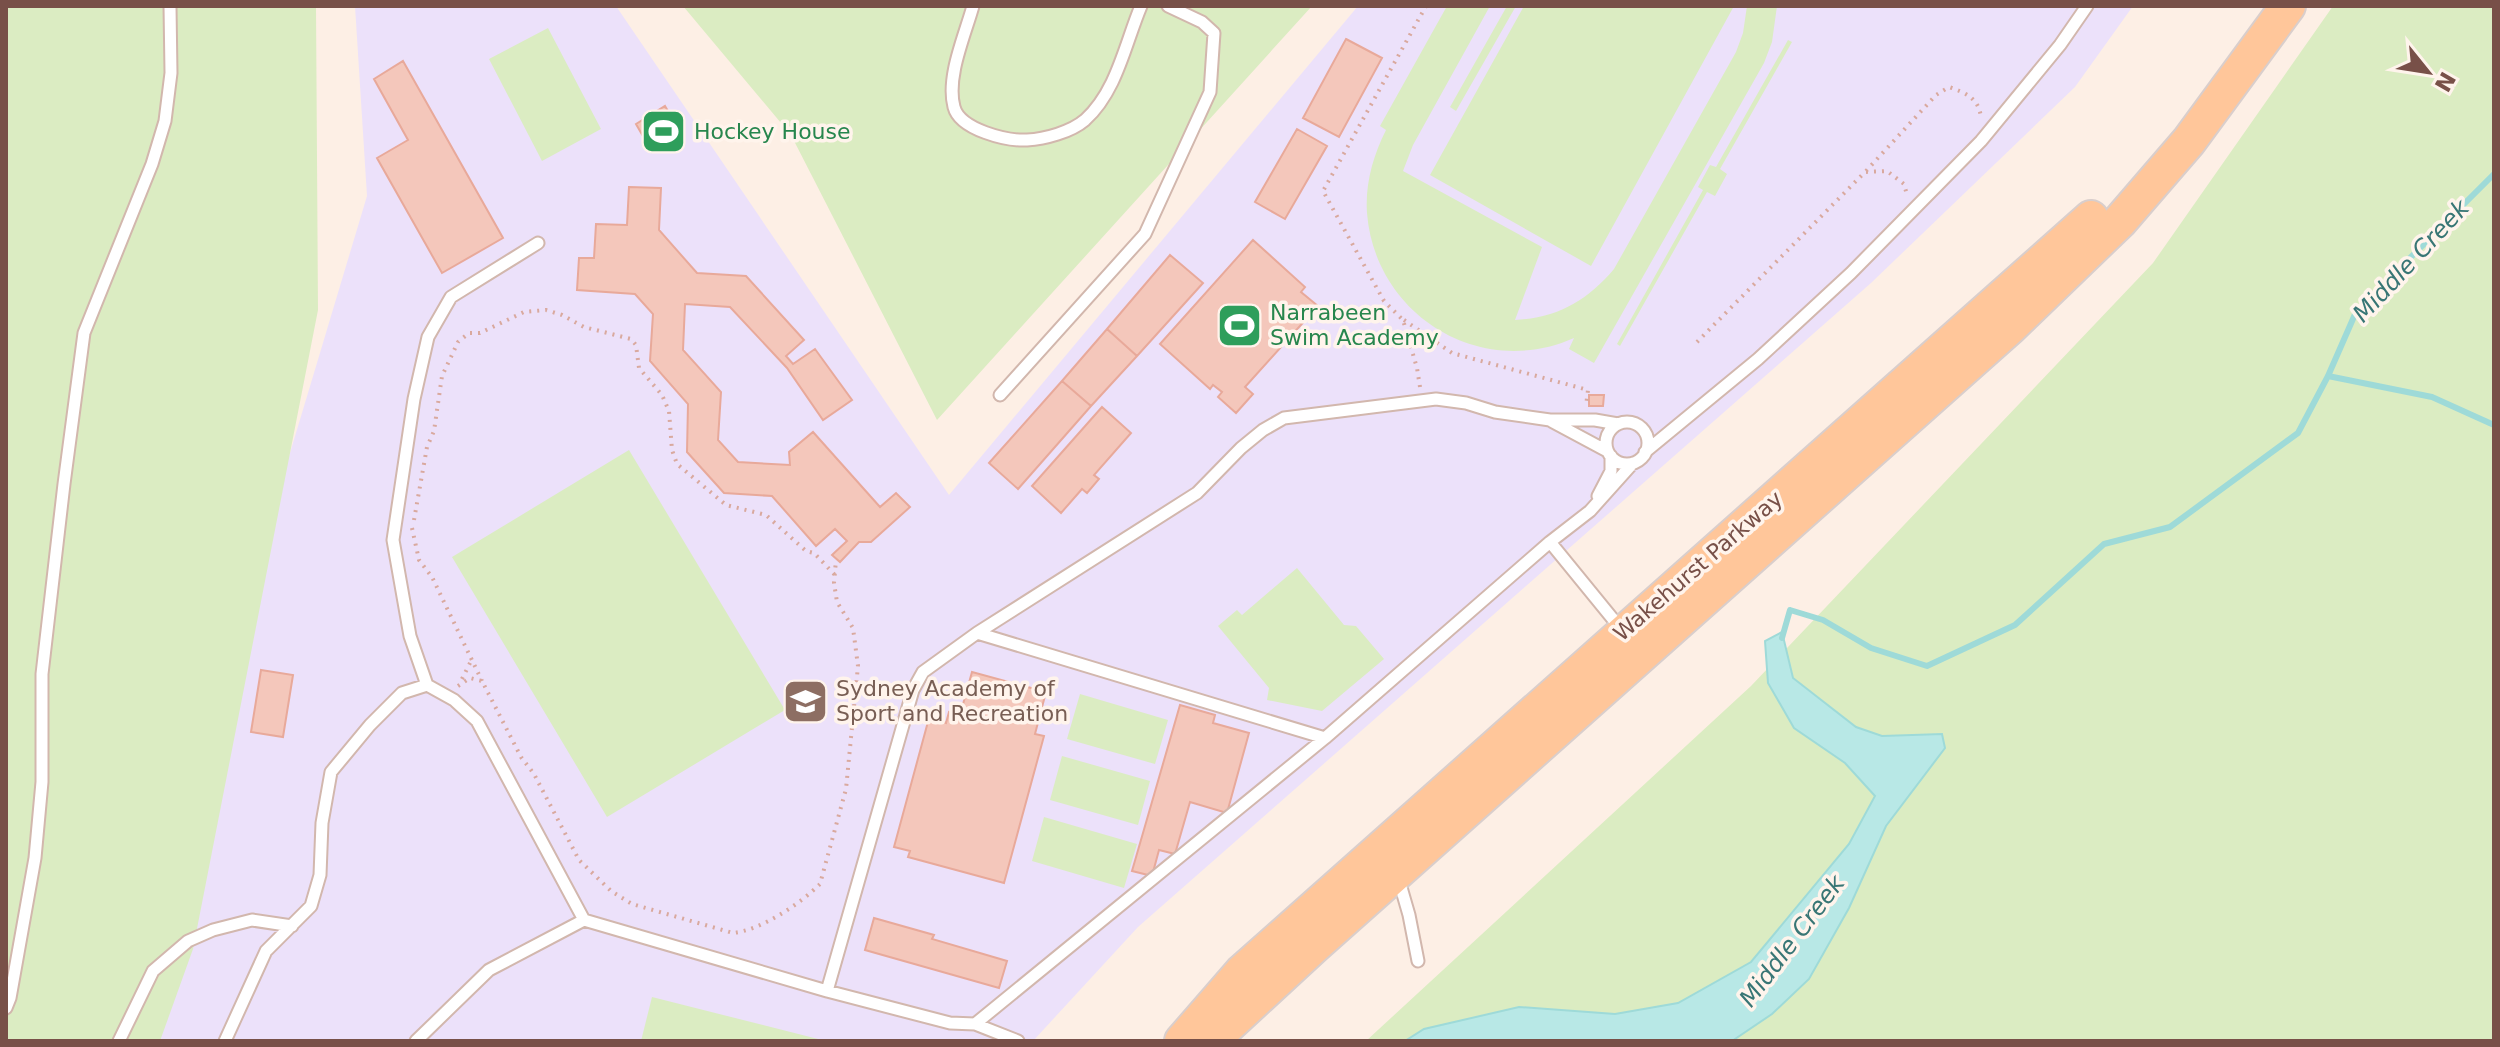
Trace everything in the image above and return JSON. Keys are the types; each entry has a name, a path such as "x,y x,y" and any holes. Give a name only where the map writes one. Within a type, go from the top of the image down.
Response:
{"main road":[{"name":"Wakehurst Parkway","path":"1211,1041 2010,327 2120,221 2189,141 2288,6"},
{"name":"Wakehurst Parkway","path":"1182,1041 1242,972 2221,98"}],"lane":[{"path":"6,1008 35,858 42,782 42,674 84,333 152,164 165,121 171,73 170,6"},
{"path":"973,6 951,83 954,110 968,124 990,135 1026,140 1056,135 1084,121 1113,82 1141,6"},
{"path":"1000,395 1145,234 1210,92 1214,33 1202,22 1168,6"},
{"path":"975,1024 1325,738 1550,542 1590,511 1645,452 1763,354 1851,273 1981,141 2060,45 2087,6"},
{"path":"538,243 451,297 428,337 414,399 393,540 410,636 427,685 449,697 477,721 584,920"},
{"path":"827,991 913,690 923,672 977,633 1197,493 1263,430 1284,418 1436,399 1550,420 1630,422 1641,428 1647,439 1645,452"},
{"path":"1550,420 1621,463 1633,463"},
{"path":"1590,511 1611,471 1606,438 1618,424"},
{"path":"1550,542 1623,632"},
{"path":"977,633 1325,738"},
{"path":"225,1041 266,951 311,906 320,875 322,823 331,772 370,725 402,693 427,685"},
{"path":"1396,873 1409,915 1418,961"},
{"path":"119,1041 153,971 188,941 213,930 252,920 292,926"},
{"path":"416,1041 489,970 584,920 827,991 950,1023 975,1024 1018,1041"}],"path":[{"path":"1426,6 1323,191 1384,301 1403,320 1452,353 1588,390 1584,420"},
{"path":"1697,342 1865,172 1936,95 1949,87 1969,94 1980,109 1981,141"},
{"path":"1865,172 1887,171 1904,184 1908,199 1906,218"},
{"path":"835,575 814,553 797,544 766,515 726,505 677,464 672,450 669,411 662,395 639,368 636,345 631,339 584,327 546,310 524,312 480,333 469,333 458,342 442,376 434,431 427,447 412,530 419,560 432,577 521,757 534,774 579,860 611,891 632,904 733,933 744,932 789,909 820,884 846,789 858,666 853,628 837,602 836,560"},
{"path":"1403,320 1417,368 1422,401"},
{"path":"449,697 472,659"},
{"path":"461,681 470,678 482,681"}],"shaded area":[{"name":"Sydney Academy of Sport and Recreation","path":"355,6 616,6 949,495 1358,6 2133,6 2075,87 1871,283 1138,927 1033,1041 79,1041 154,907 367,196"}],"green space":[{"path":"6,6 316,6 318,310 193,949 160,1041 6,1041"},
{"path":"683,6 1312,6 937,420 791,135"},
{"path":"1447,6 1490,6 1413,145 1403,171 1542,247 1515,320 1544,316 1570,306 1593,290 1614,269 1736,52 1747,6 1777,6 1772,42 1764,63 1594,363 1569,349 1574,338 1538,349 1503,351 1469,344 1438,330 1411,308 1390,281 1374,249 1367,213 1367,191 1377,150 1386,130 1380,126"},
{"path":"1507,6 1516,6 1456,111 1450,107"},
{"path":"1524,6 1734,6 1591,266 1430,175"},
{"path":"2333,6 2494,6 2494,1041 1366,1041 1751,686 2153,263"},
{"path":"548,28 601,129 542,161 489,59"},
{"path":"1788,40 1792,42 1720,169 1727,174 1715,196 1707,192 1620,346 1617,344 1703,190 1698,187 1710,165 1716,167"},
{"path":"629,450 785,710 607,817 452,557"},
{"path":"1297,568 1344,625 1356,626 1384,659 1322,711 1267,700 1269,688 1218,626 1237,610 1242,615"},
{"path":"1080,694 1168,720 1155,764 1067,739"},
{"path":"1062,756 1150,781 1138,825 1050,800"},
{"path":"1044,817 1137,844 1124,888 1032,861"},
{"path":"652,997 826,1041 641,1041"}],"water":[{"path":"1782,632 1793,678 1856,727 1882,736 1942,734 1945,748 1886,826 1849,908 1809,979 1772,1014 1732,1041 1405,1041 1424,1029 1519,1007 1615,1014 1678,1003 1751,962 1849,844 1875,796 1845,763 1794,728 1768,683 1765,641"}],"building":[{"path":"1346,39 1382,58 1339,137 1303,118"},
{"path":"403,61 503,238 442,273 377,158 408,140 374,79"},
{"path":"665,106 682,135 652,152 636,124"},
{"path":"1297,129 1327,146 1285,219 1255,202"},
{"path":"629,187 661,188 659,230 697,273 746,276 804,340 786,356 793,364 815,349 852,400 823,420 787,368 730,307 685,304 683,350 721,392 718,440 738,462 790,465 789,452 813,432 880,507 896,493 910,507 871,542 859,542 840,562 832,555 847,541 835,529 816,546 772,496 724,493 687,452 688,404 650,361 653,314 635,294 577,290 579,258 594,258 596,224 627,225"},
{"name":"Narrabeen Swim Academy","path":"1253,240 1305,287 1301,292 1318,306 1245,387 1253,394 1236,413 1218,397 1222,392 1213,385 1210,389 1160,344"},
{"path":"1170,255 1203,283 1137,356 1107,329"},
{"path":"1107,329 1137,356 1091,406 1062,381"},
{"path":"1062,381 1091,406 1018,489 989,463"},
{"path":"1589,395 1604,395 1603,406 1589,406"},
{"path":"1102,407 1131,433 1094,475 1099,479 1087,493 1082,489 1061,513 1032,486"},
{"path":"261,670 293,675 283,737 251,732"},
{"path":"972,672 1046,692 1035,734 1044,736 1004,883 908,857 910,851 894,847 929,718 946,723 949,712 960,715"},
{"path":"1180,705 1215,715 1213,723 1249,733 1227,813 1190,802 1175,854 1159,850 1152,876 1132,871"},
{"path":"874,918 1007,961 999,988 865,950"}],"waterway":[{"name":"Middle Creek","path":"1782,638 1790,610 1823,620 1871,648 1927,666 2015,625 2104,544 2170,527 2298,433 2328,376 2356,312 2494,174"},
{"path":"2328,376 2432,397 2494,425"}],"place":[{"name":"Hockey House","path":"663,131"},
{"name":"Narrabeen Swim Academy","path":"1239,325"},
{"name":"Sydney Academy of Sport and Recreation","path":"805,701"}]}
